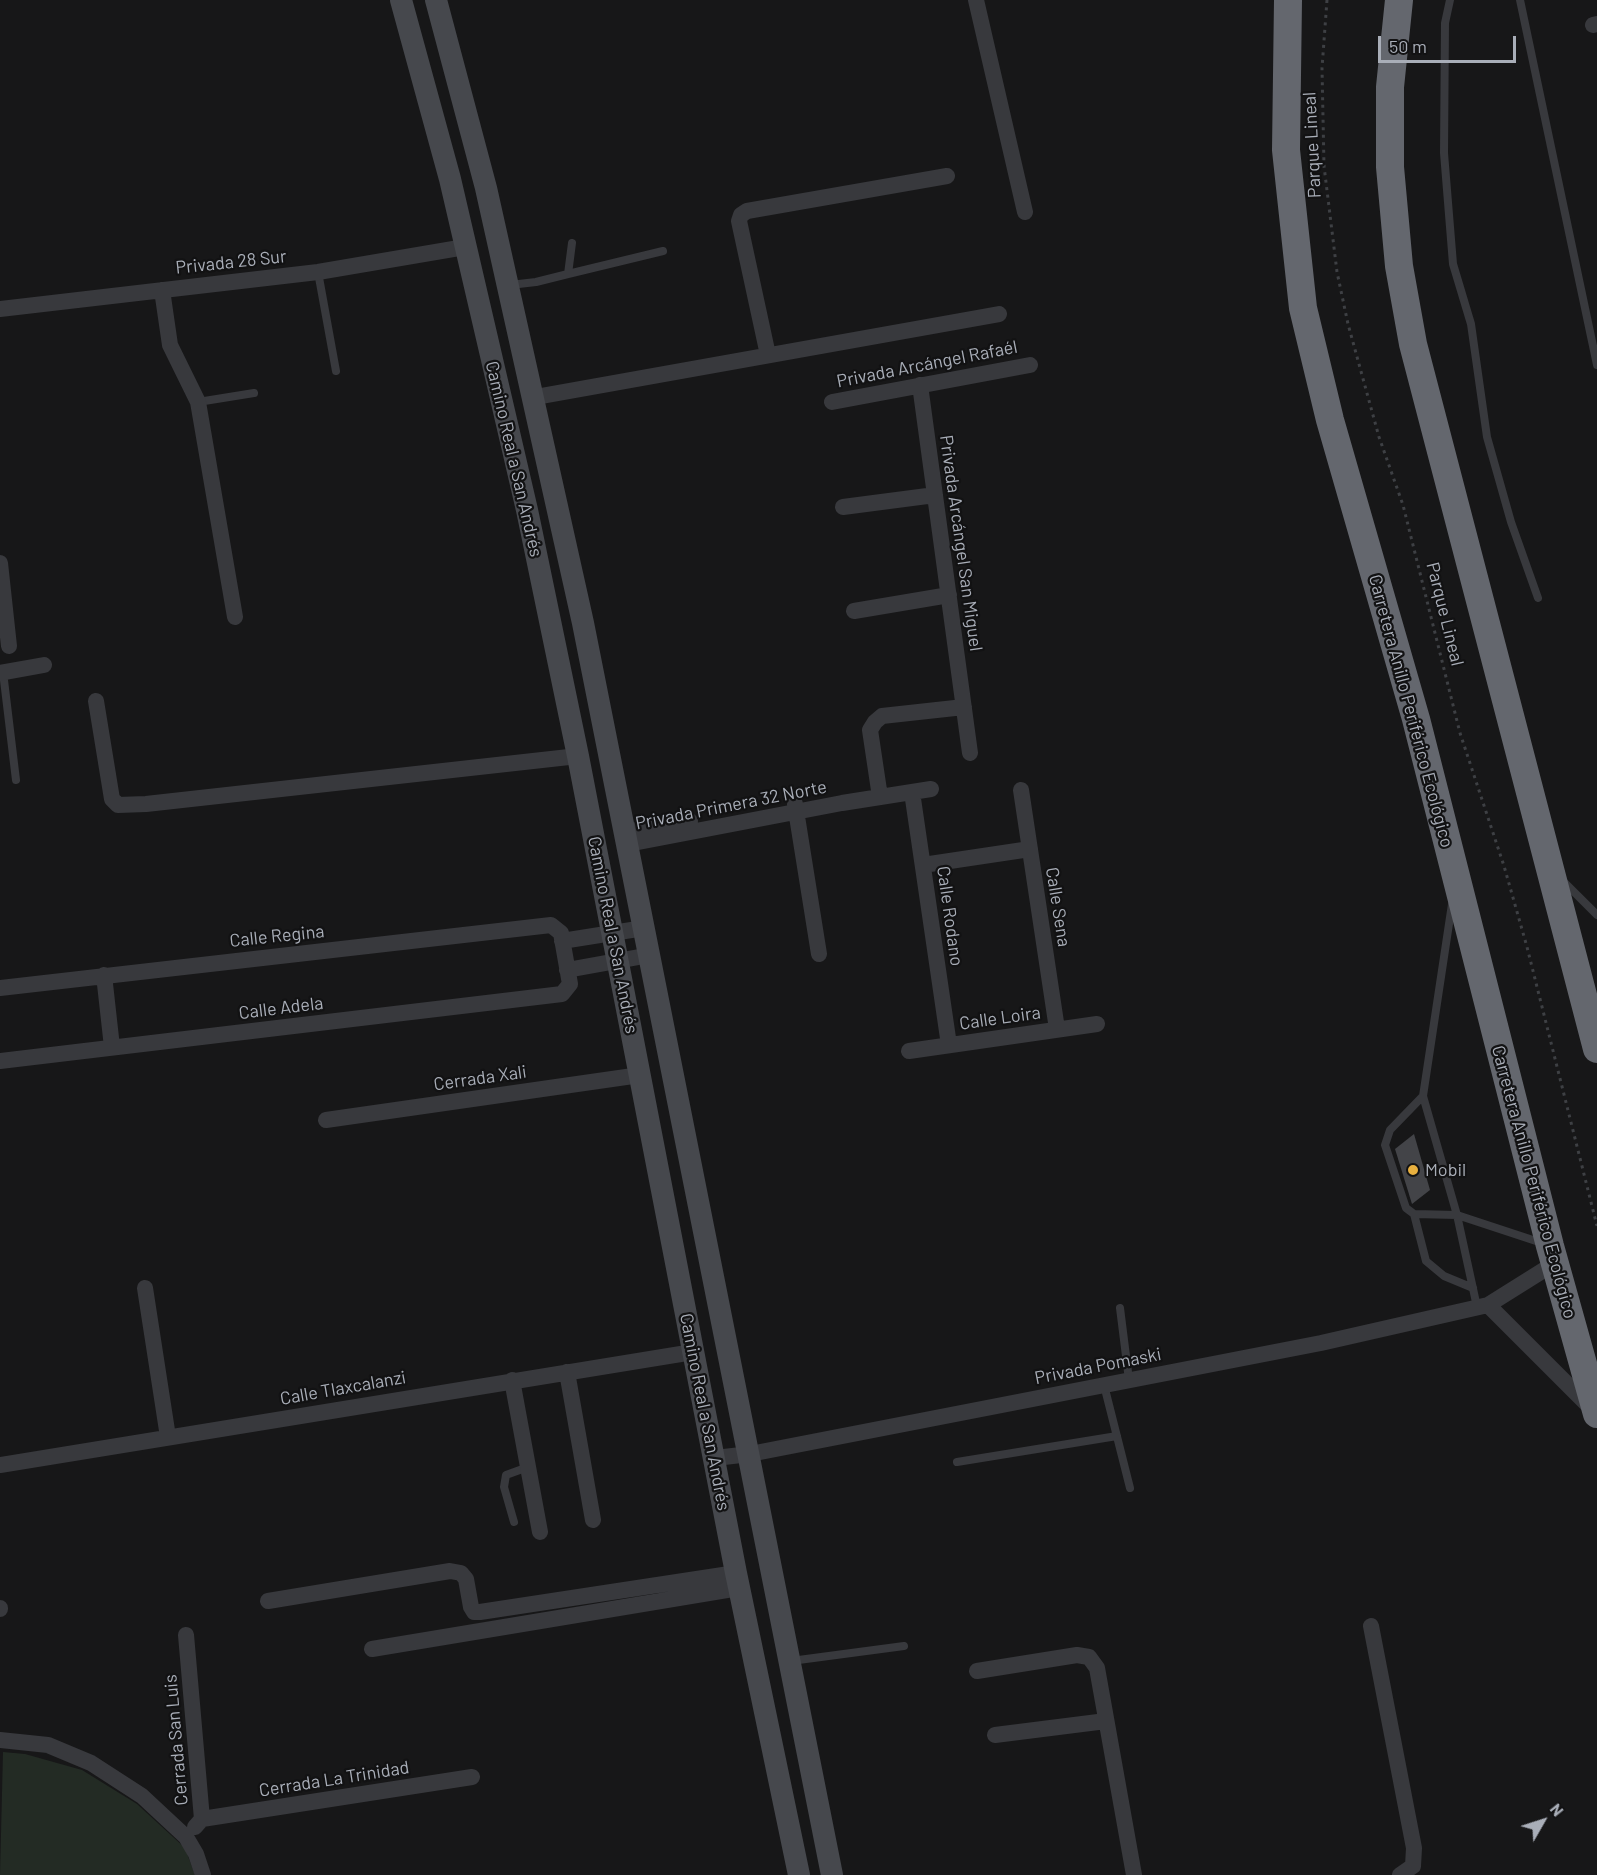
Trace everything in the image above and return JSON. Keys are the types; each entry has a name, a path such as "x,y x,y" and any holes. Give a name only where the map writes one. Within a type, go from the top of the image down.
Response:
{"highway":[{"name":"Carretera Anillo Periférico Ecológico","path":"1288,0 1286,150 1303,308 1330,420 1416,719 1552,1255 1597,1413"},
{"path":"1399,0 1390,87 1390,167 1399,266 1413,344 1547,866 1597,1049"}],"main road":[{"name":"Camino Real a San Andrés","path":"401,0 450,179 527,510 578,756 738,1581 799,1875"},
{"name":"Camino Real a San Andrés","path":"436,0 482,171 535,397 627,838 832,1875"},
{"path":"450,179 482,171"},
{"path":"765,1713 799,1706"}],"street":[{"path":"976,0 1024,212"},
{"path":"768,355 739,221 741,215 747,211 947,176"},
{"name":"Privada 28 Sur","path":"0,309 318,272 465,247"},
{"path":"162,290 170,345 198,402 235,617"},
{"path":"535,397 999,314"},
{"name":"Privada Arcángel Rafaél","path":"832,402 1030,365"},
{"name":"Privada Arcángel San Miguel","path":"920,385 970,753"},
{"path":"843,507 935,495"},
{"path":"0,563 9,645"},
{"path":"854,611 949,595"},
{"path":"2,673 44,665"},
{"path":"96,701 112,799 118,805 146,804 578,756"},
{"path":"880,797 870,730 874,722 882,716 964,707"},
{"name":"Privada Primera 32 Norte","path":"627,838 796,808 824,798 842,803 931,789"},
{"name":"Calle Sena","path":"1021,790 1058,1029"},
{"name":"Calle Rodano","path":"912,792 950,1045"},
{"path":"796,808 819,954"},
{"path":"923,865 1030,849"},
{"name":"Calle Regina","path":"0,988 539,926 560,934 612,934 644,928"},
{"path":"560,934 567,970 650,955"},
{"name":"Calle Adela","path":"0,1061 562,994 567,991 570,984 567,970"},
{"path":"104,975 112,1047"},
{"name":"Calle Loira","path":"909,1051 1097,1024"},
{"name":"Cerrada Xali","path":"326,1120 640,1075"},
{"name":"Privada Pomaski","path":"715,1458 750,1454 1321,1343 1482,1306 1552,1255"},
{"path":"145,1288 168,1437"},
{"path":"1482,1306 1597,1413"},
{"name":"Calle Tlaxcalanzi","path":"0,1465 693,1352"},
{"path":"567,1372 593,1520"},
{"path":"512,1380 540,1532"},
{"path":"268,1601 450,1571 461,1573 466,1580 474,1612 738,1581"},
{"path":"372,1649 738,1581"},
{"path":"1371,1626 1414,1848 1406,1871"},
{"name":"Cerrada San Luis","path":"186,1635 202,1819 186,1837"},
{"path":"977,1671 1077,1655 1089,1658 1096,1668 1134,1875"},
{"path":"995,1736 1106,1721"},
{"path":"0,1740 48,1745 91,1763 142,1796 186,1837 196,1854 202,1875"},
{"name":"Cerrada La Trinidad","path":"202,1819 471,1777"}],"lane":[{"path":"1450,0 1445,23 1444,153 1453,264 1471,324 1487,437 1511,522 1538,598"},
{"path":"1520,0 1597,365"},
{"path":"568,274 572,243"},
{"path":"509,285 536,282 663,251"},
{"path":"318,272 336,371"},
{"path":"198,402 254,393"},
{"path":"2,673 16,780"},
{"path":"1547,866 1597,915"},
{"path":"1456,880 1423,1096 1456,1215 1473,1288 1482,1306"},
{"path":"1423,1096 1390,1130 1385,1145 1406,1208 1414,1214 1456,1215 1552,1255"},
{"path":"1414,1214 1426,1261 1444,1276 1473,1288"},
{"path":"1120,1308 1129,1380"},
{"path":"1104,1385 1130,1488"},
{"path":"957,1462 1117,1436"},
{"path":"514,1522 504,1487 506,1475 528,1467"},
{"path":"790,1661 904,1646"}],"path":[{"name":"Parque Lineal","path":"1327,0 1322,68 1324,166 1337,272 1348,324 1379,437 1406,516 1460,733 1504,866 1527,946 1597,1226"}],"shaded area":[{"path":"3,1752 25,1754 82,1770 137,1804 185,1848 195,1875 0,1875"}],"building":[{"name":"Mobil","path":"1414,1134 1430,1190 1412,1204 1395,1149"}],"place":[{"name":"Mobil","path":"1413,1170"}]}
